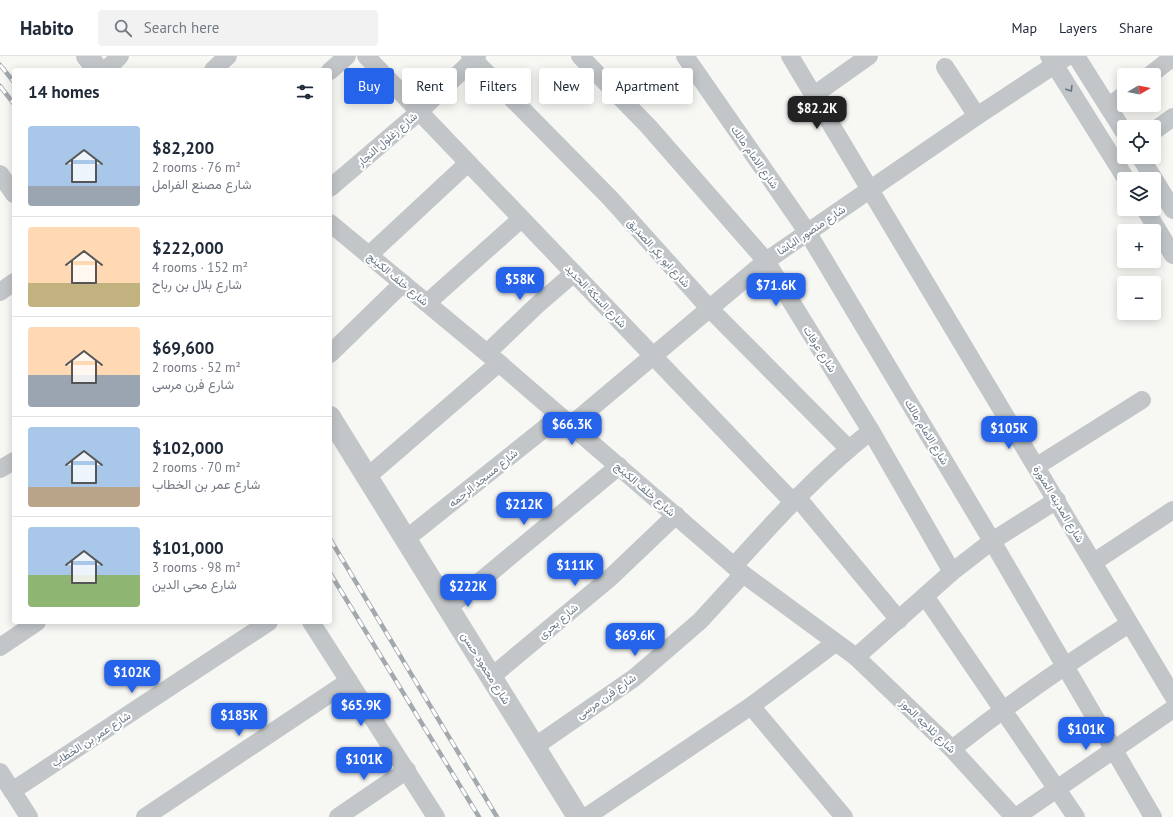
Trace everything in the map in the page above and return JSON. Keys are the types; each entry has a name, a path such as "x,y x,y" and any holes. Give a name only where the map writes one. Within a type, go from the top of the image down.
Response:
{"street":[{"path":"87,56 96,68"},
{"path":"108,68 120,56"},
{"path":"215,68 228,56"},
{"path":"332,69 347,56"},
{"name":"شارع السكة الحديد","path":"366,56 652,355 794,499 898,620"},
{"name":"شارع عرفات","path":"580,56 649,127 766,260 871,432 952,572"},
{"name":"شارع الامام مالك","path":"685,56 808,232 992,541 1153,817"},
{"name":"شارع المدينه المنورة","path":"790,56 1037,466 1129,624 1173,696"},
{"path":"814,95 869,56"},
{"path":"1076,56 1117,121"},
{"name":"شارع زغلول النجار","path":"332,186 419,112 473,57"},
{"name":"شارع ابو بكر الصديق","path":"473,57 610,198 709,308 849,449"},
{"path":"1159,68 1173,57"},
{"path":"1057,59 1122,172"},
{"name":"شارع منصور الباشا","path":"566,420 652,355 766,260 977,116 1057,59"},
{"path":"945,67 977,116"},
{"path":"1108,107 1117,100"},
{"path":"1161,126 1173,117"},
{"path":"369,255 468,163"},
{"path":"1146,164 1152,172"},
{"path":"0,174 12,191"},
{"path":"1161,183 1173,210"},
{"path":"1149,216 1173,254"},
{"path":"427,304 521,219"},
{"name":"شارع خلف الكينج","path":"332,225 493,358 739,570 835,643"},
{"path":"367,477 493,358 536,306 574,273"},
{"path":"0,292 12,283"},
{"path":"332,352 403,283"},
{"path":"1037,466 1142,400"},
{"name":"شارع محمود حسن","path":"332,420 578,817"},
{"name":"شارع مسجد الرحمه","path":"406,540 566,420"},
{"name":"شارع فرن مرسى","path":"534,747 634,678 700,621 794,499 849,449 871,432"},
{"path":"0,469 12,462"},
{"path":"448,608 618,466"},
{"path":"856,657 952,572 992,541 1057,500"},
{"path":"1094,562 1173,510"},
{"name":"شارع بحرى","path":"491,677 611,578 676,515"},
{"path":"925,596 1076,817"},
{"path":"0,647 34,624"},
{"name":"شارع عمر بن الخطاب","path":"12,791 266,624"},
{"path":"312,624 436,817"},
{"path":"952,749 1002,709 1129,624"},
{"path":"586,817 751,706 835,643"},
{"name":"شارع ثلاجه الموز","path":"835,643 856,657 952,749 1015,817"},
{"path":"146,817 349,681"},
{"path":"751,706 844,817"},
{"path":"1015,817 1173,709"},
{"path":"338,817 407,770"},
{"path":"0,772 29,817"}],"railway":[{"path":"0,65 12,80"},
{"path":"0,86 12,101"},
{"path":"332,542 497,817"},
{"path":"332,576 479,817"}]}
